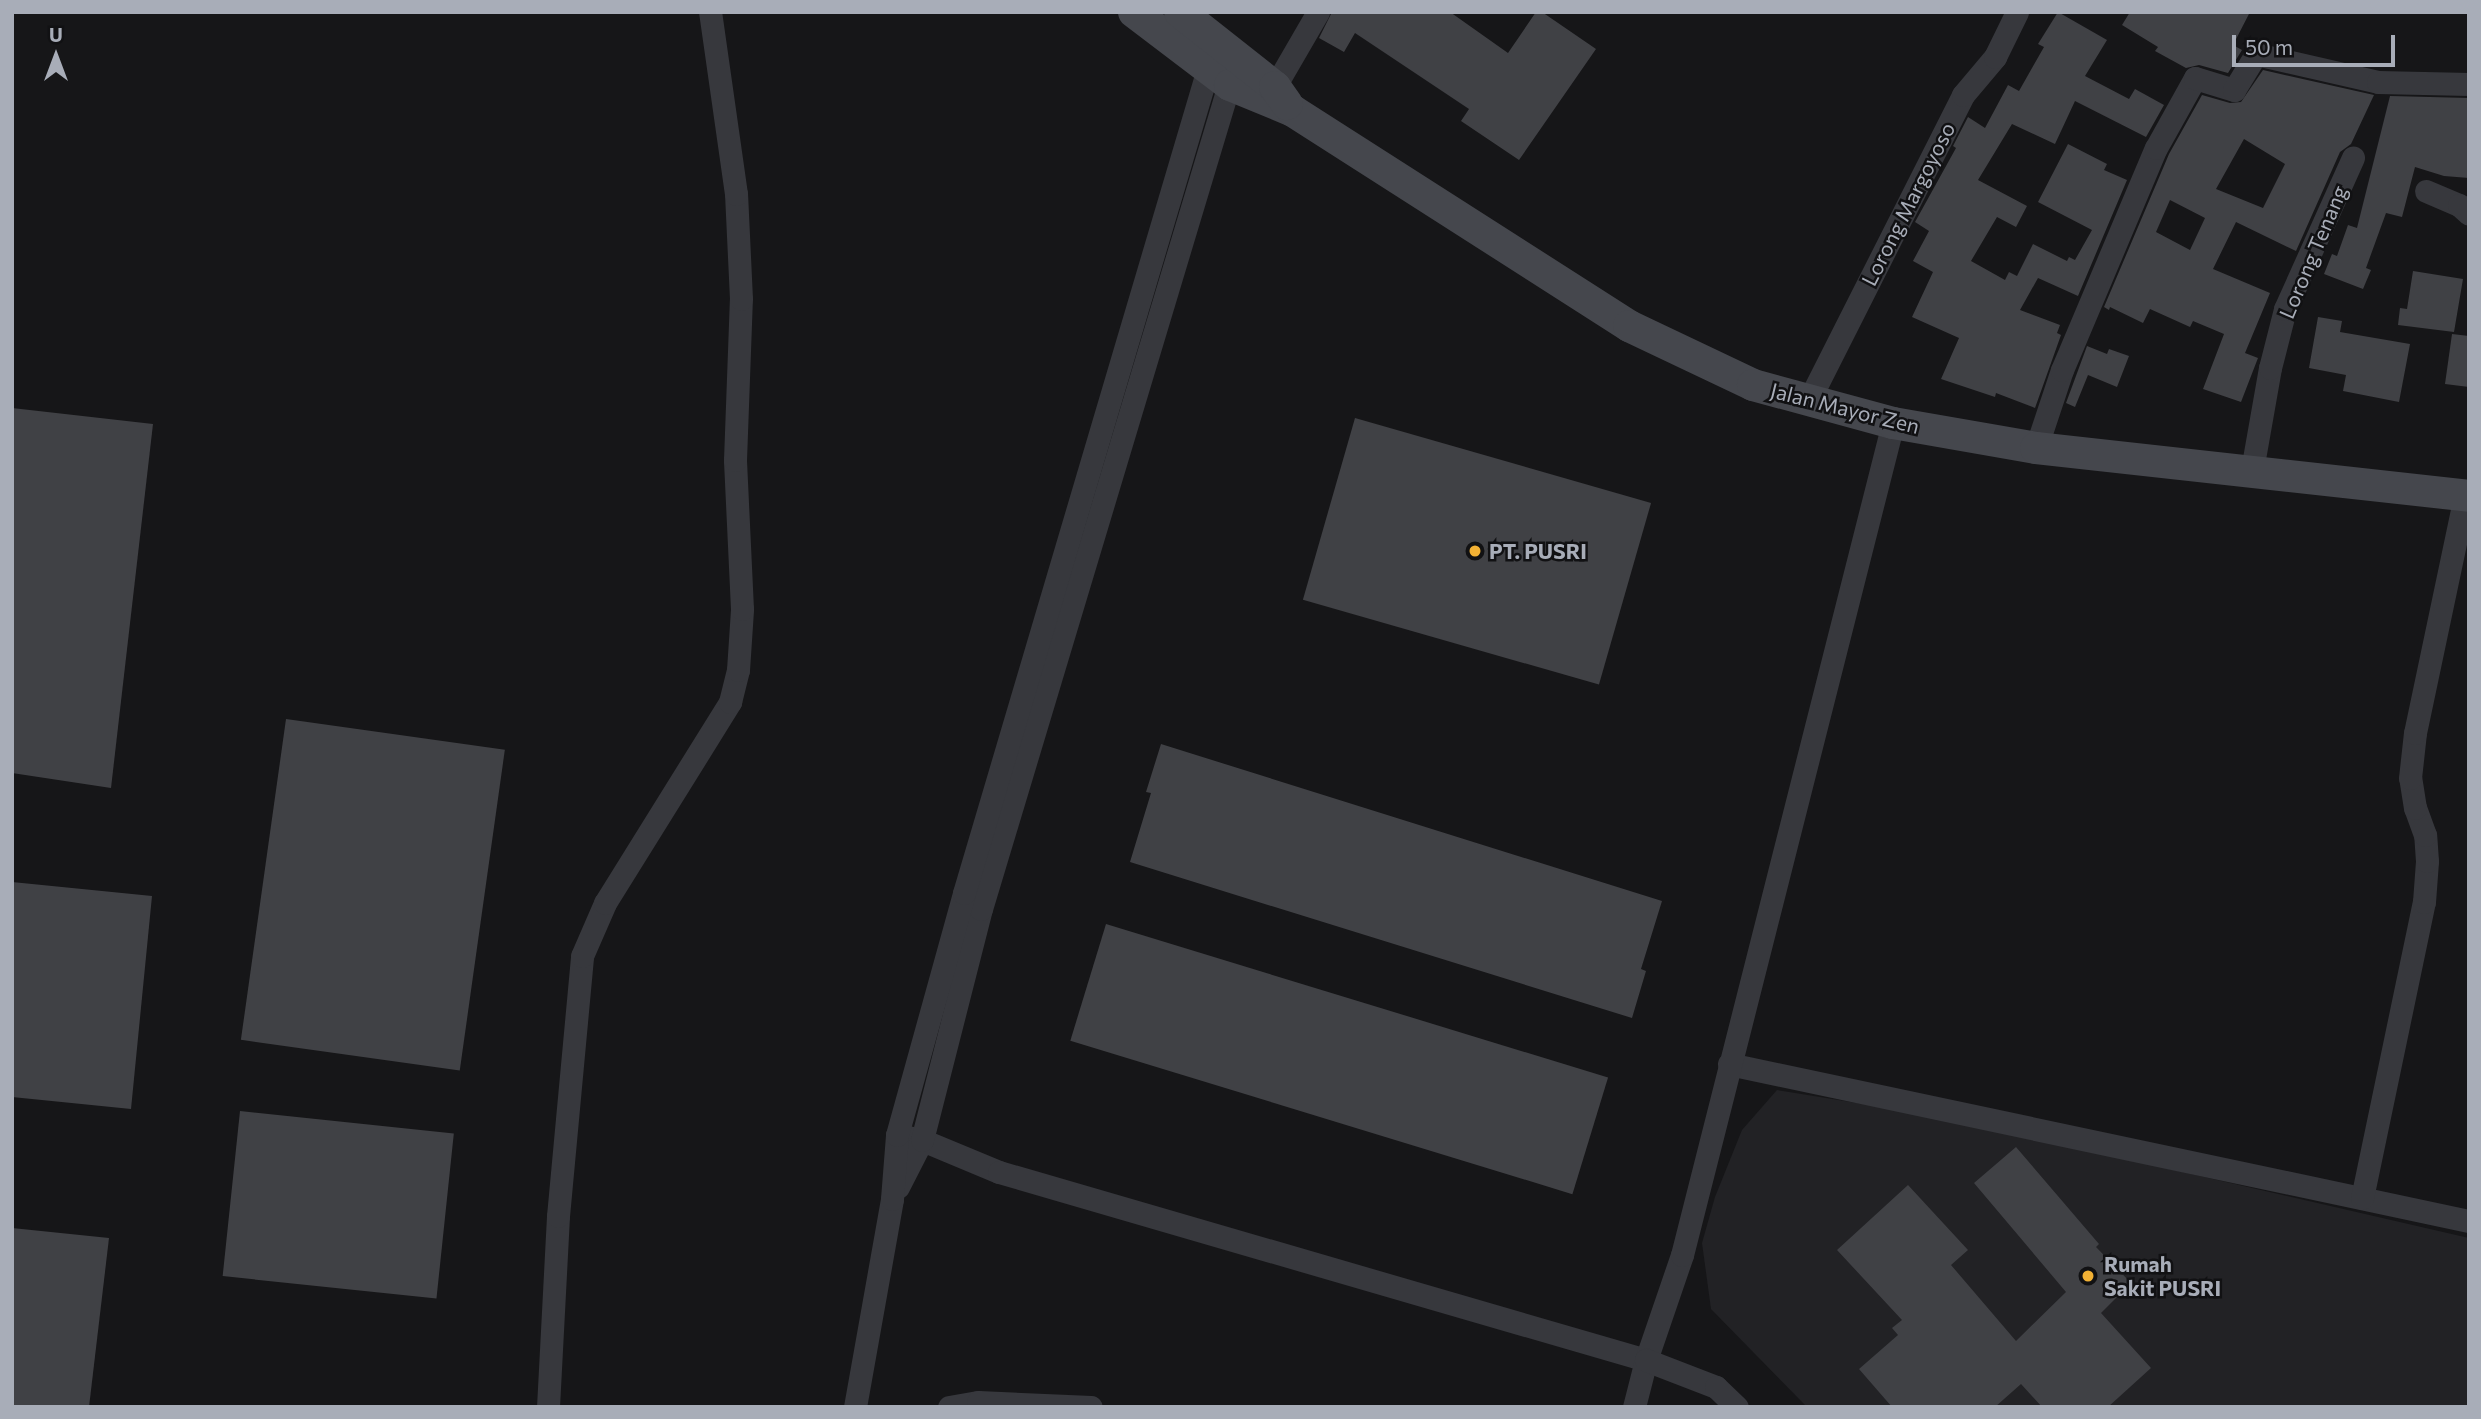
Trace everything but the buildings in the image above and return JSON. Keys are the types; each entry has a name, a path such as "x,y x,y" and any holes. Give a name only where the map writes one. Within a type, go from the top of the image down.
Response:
{"street":[{"path":"548,1407 558,1216 582,956 605,903 730,702 738,670 742,609 736,460 741,299 736,194 710,12"},
{"path":"1134,12 1223,63"},
{"path":"1180,12 1223,63"},
{"path":"1278,100 1318,12"},
{"name":"Lorong Margoyoso","path":"1808,402 1963,95 1995,57 2017,12"},
{"path":"2036,448 2062,370 2156,148 2195,78 2234,90 2256,54 2378,82 2469,84"},
{"path":"855,1407 892,1199 897,1135 964,893 1223,63"},
{"path":"892,1199 922,1140 981,909 1223,63"},
{"name":"Jalan Mayor Zen","path":"1223,63 1629,326 1753,385 1893,423 2036,448 2467,496"},
{"name":"Lorong Tenang","path":"2252,470 2270,368 2285,309 2353,158"},
{"path":"2426,191 2459,205 2469,214"},
{"path":"1634,1407 1646,1360 1682,1255 1893,423"},
{"path":"2362,1198 2424,902 2427,861 2425,835 2414,808 2410,778 2415,733 2467,496"},
{"path":"1729,1064 2469,1221"},
{"path":"897,1135 922,1140 999,1172 1646,1360 1716,1387 1737,1407"},
{"path":"949,1407 978,1402 1091,1407"}],"shaded area":[{"name":"Rumah Sakit PUSRI","path":"1777,1090 1944,1117 2469,1238 2469,1407 1807,1407 1711,1309 1702,1243 1715,1197 1742,1130"}],"place":[{"name":"PT. PUSRI","path":"1475,551"},
{"name":"Rumah Sakit PUSRI","path":"2088,1276"}]}
